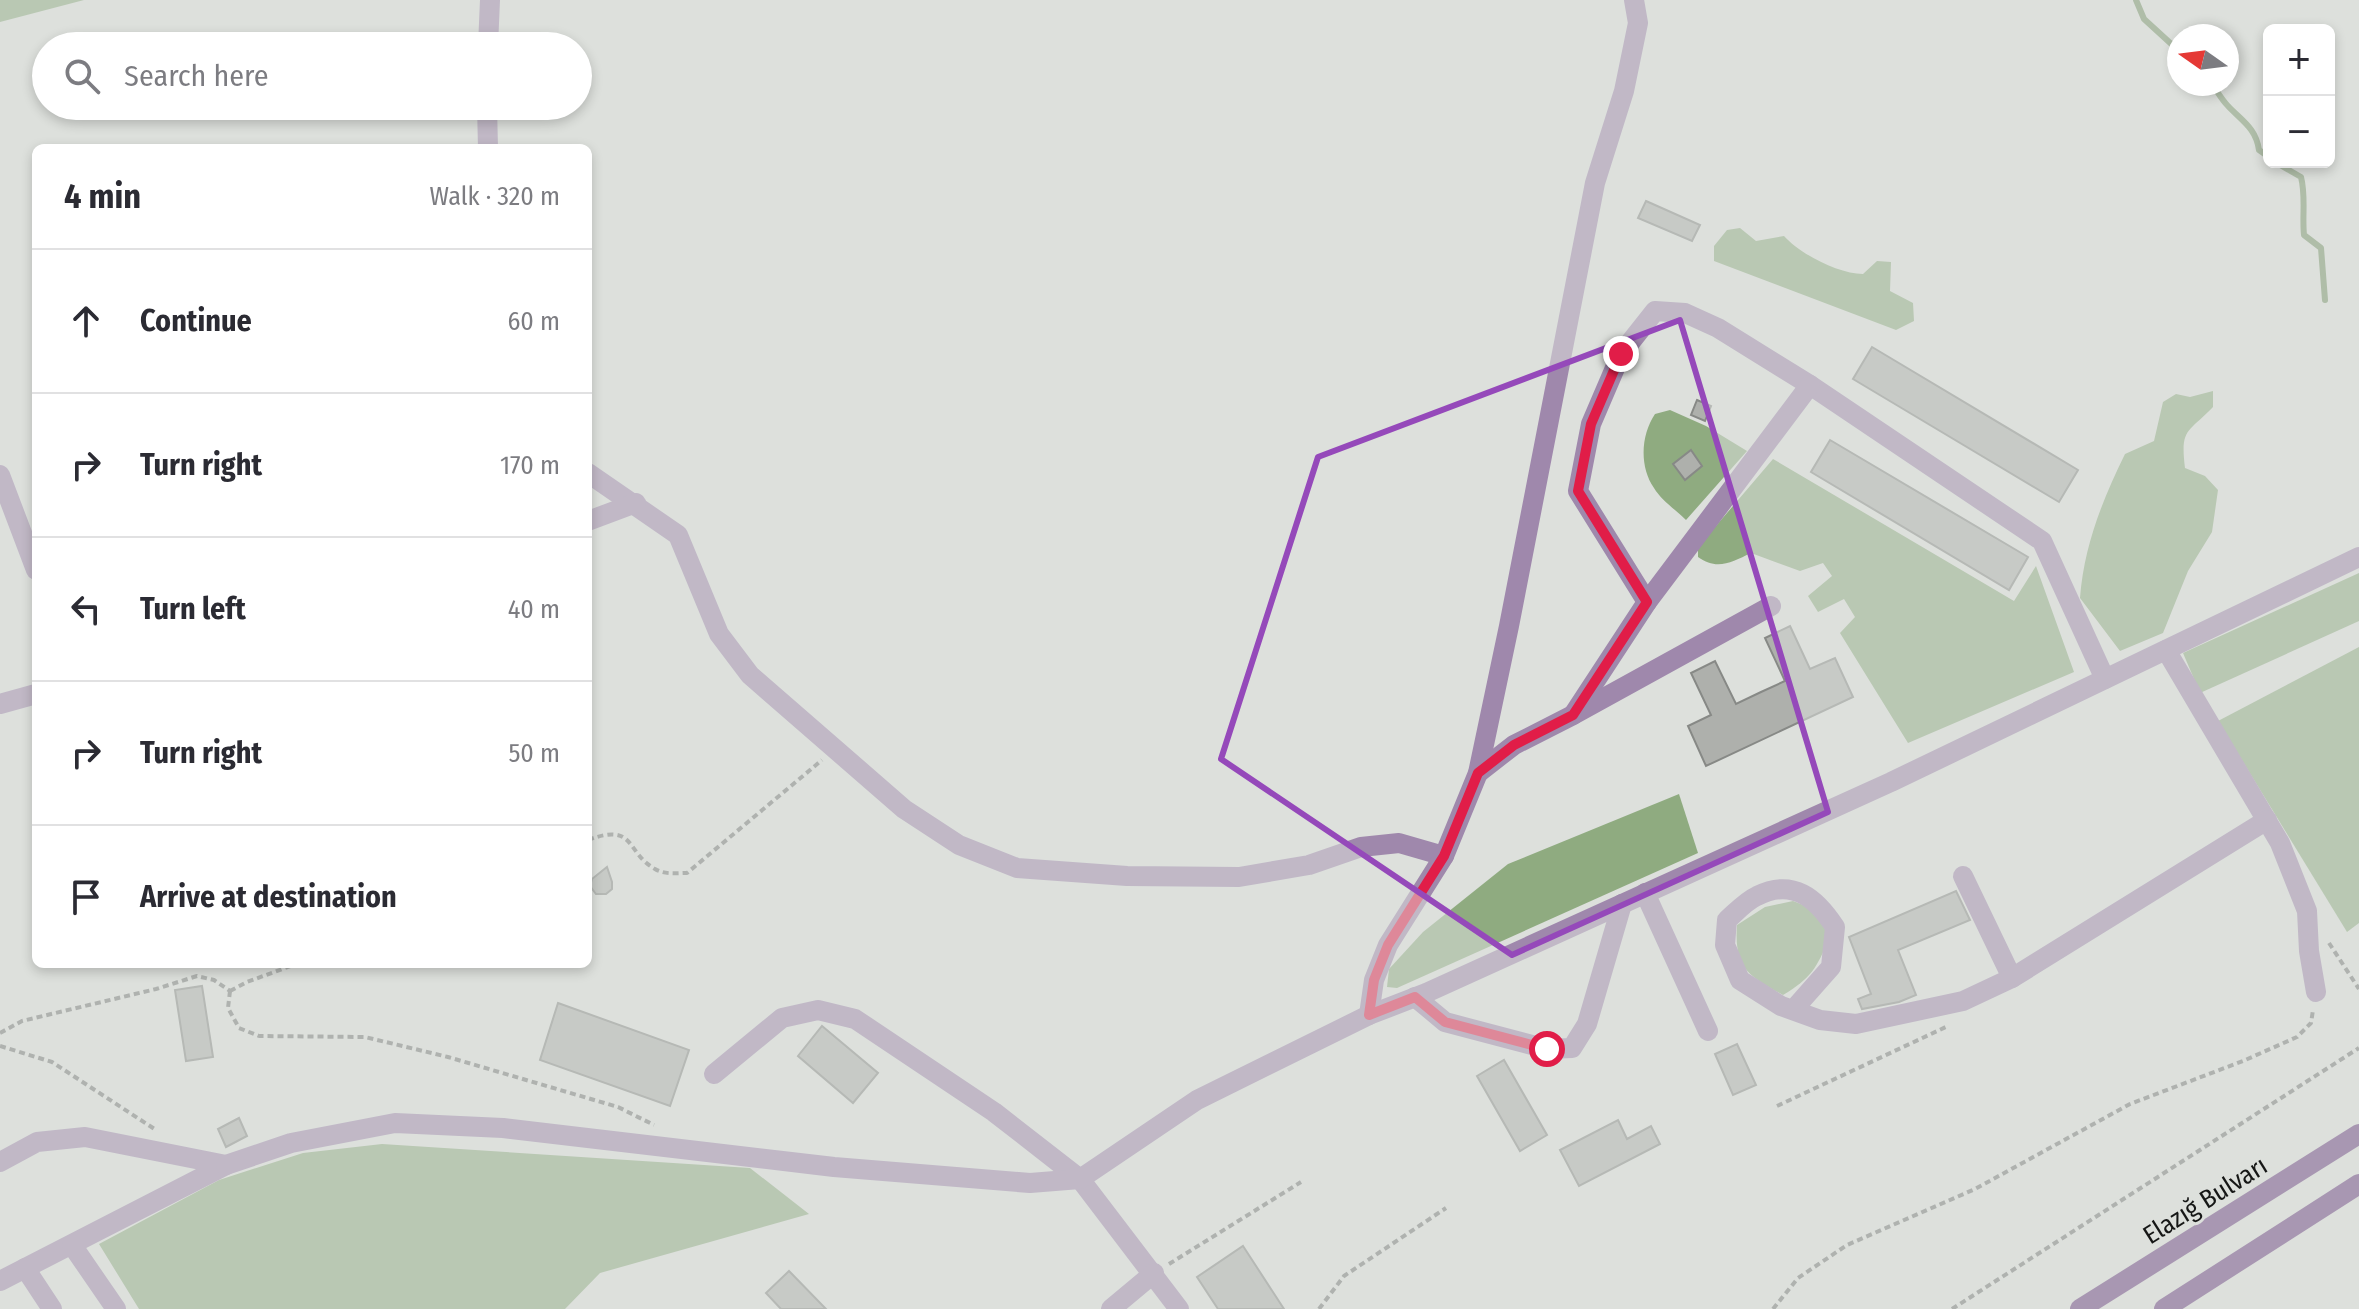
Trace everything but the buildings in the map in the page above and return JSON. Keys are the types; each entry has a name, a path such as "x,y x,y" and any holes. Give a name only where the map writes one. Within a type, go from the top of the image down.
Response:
{"main road":[{"name":"Elazığ Bulvarı","path":"2080,1309 2359,1134"},
{"path":"2164,1309 2359,1184"}],"lane":[{"path":"489,32 490,0"},
{"path":"1369,1015 1374,980 1388,945 1444,856 1478,773 1595,183 1624,91 1638,23 1634,0"},
{"path":"487,120 488,144"},
{"path":"1647,602 1578,491 1591,424 1621,354 1655,311 1685,313 1718,328 1810,385 2042,541 2105,679"},
{"path":"1573,715 1647,602 1810,385"},
{"path":"0,475 32,559"},
{"path":"592,476 636,503 678,535 719,634 750,675 904,809 959,845 1017,868 1127,876 1239,877 1309,865 1361,847 1399,843 1444,856"},
{"path":"592,520 636,503"},
{"path":"0,1281 226,1165 291,1143 395,1123 503,1128 834,1167 1030,1183 1080,1179 1197,1100 1369,1015 1891,782 2359,557"},
{"path":"1478,773 1514,745 1771,606"},
{"path":"2166,650 2280,843 2307,911 2309,951 2316,992"},
{"path":"0,704 32,695"},
{"path":"1793,1010 1831,967 1835,927 1819,903 1790,888 1757,896 1727,920 1725,945 1740,980 1781,1006 1820,1020 1856,1024 1963,1001 2012,978 2267,820"},
{"path":"1963,876 2012,978"},
{"path":"1645,893 1708,1031"},
{"path":"1415,997 1445,1022 1547,1049 1572,1048 1587,1024 1622,904"},
{"path":"714,1074 782,1018 818,1010 855,1019 994,1112 1080,1179 1179,1309"},
{"path":"0,1162 37,1142 85,1137 226,1165"},
{"path":"72,1245 116,1309"},
{"path":"25,1268 52,1309"},
{"path":"1111,1309 1154,1273"}],"path":[{"path":"592,838 606,833 626,838 653,869 666,873 687,873 836,748"},
{"path":"2307,911 2359,989"},
{"path":"230,991 285,968"},
{"path":"0,1033 22,1021 197,976 214,980 230,991"},
{"path":"230,991 228,1008 239,1028 259,1036 365,1037 448,1057 618,1107 661,1129"},
{"path":"1773,1309 1798,1278 1847,1245 1975,1189 2130,1104 2297,1037 2311,1023 2316,992"},
{"path":"1777,1106 1956,1023"},
{"path":"0,1046 52,1062 156,1129"},
{"path":"1952,1309 2359,1048"},
{"path":"1154,1273 1301,1182"},
{"path":"1319,1309 1344,1276 1446,1208"}],"highlighted area":[{"path":"1680,320 1828,812 1512,955 1221,759 1318,457"}],"green space":[{"path":"0,0 84,0 0,22"},
{"path":"1740,228 1756,241 1784,236 1820,262 1843,271 1863,274 1877,261 1891,262 1890,291 1913,303 1914,321 1896,330 1714,261 1714,246 1727,230"},
{"path":"2213,391 2213,407 2188,432 2184,445 2185,468 2205,476 2218,490 2212,532 2188,571 2163,633 2120,651 2080,598 2085,560 2095,524 2125,454 2154,441 2163,402 2176,394 2190,397"},
{"path":"1670,410 1706,426 1747,451 1686,520 1657,492 1649,479 1644,460 1650,422 1655,414"},
{"path":"1773,459 2014,601 2036,566 2074,672 1908,743 1840,633 1855,617 1844,599 1818,612 1808,596 1832,576 1823,563 1800,571 1751,553 1718,564 1698,557 1698,547"},
{"path":"2359,573 2359,621 2200,693 2183,653"},
{"path":"2359,647 2359,923 2347,932 2218,721"},
{"path":"1679,794 1698,853 1397,988 1387,987 1389,969 1423,932 1508,864"},
{"path":"1793,901 1819,911 1829,938 1812,971 1783,995 1746,969 1738,951 1737,925 1765,907"},
{"path":"382,1144 750,1168 809,1214 600,1273 565,1309 139,1309 99,1244 219,1180 303,1153"}],"waterway":[{"path":"2136,0 2144,19 2167,40"},
{"path":"2220,96 2252,130 2263,153"},
{"path":"2285,168 2301,177 2304,235 2321,248 2325,300"}],"route":[{"path":"1547,1049 1445,1022 1415,997 1369,1015 1374,980 1388,945 1444,856 1478,773 1514,745 1573,715 1647,602 1578,491 1591,424 1621,354"}]}
